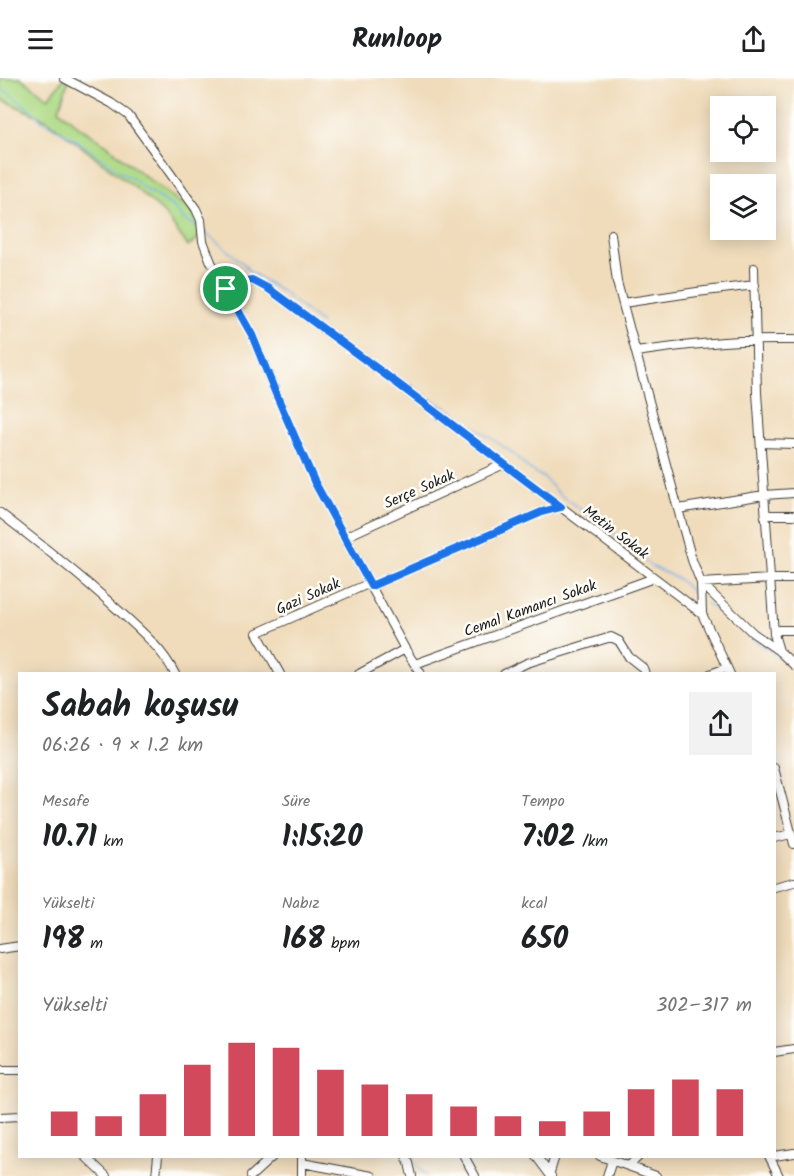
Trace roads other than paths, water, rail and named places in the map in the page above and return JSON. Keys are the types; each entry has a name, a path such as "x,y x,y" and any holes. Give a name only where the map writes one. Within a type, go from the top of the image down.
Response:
{"street":[{"path":"64,78 111,103 128,115 196,209 201,220 203,241 211,262 252,335 314,481 405,649 421,672"},
{"path":"611,234 617,282 692,560 701,583 702,614"},
{"path":"754,268 760,443 774,634 779,651"},
{"name":"Metin Sokak","path":"226,289 238,282 252,280 269,289 702,614 729,671"},
{"path":"623,303 755,285"},
{"path":"636,352 692,344 756,339 794,340"},
{"path":"760,443 794,444"},
{"name":"Serçe Sokak","path":"345,537 504,464"},
{"path":"678,509 764,495 794,493"},
{"name":"Gazi Sokak","path":"279,672 257,633 542,512 561,507"},
{"path":"0,513 82,578 143,632 174,672"},
{"path":"765,517 794,515"},
{"name":"Cemal Kamancı Sokak","path":"415,664 654,578"},
{"path":"701,583 794,579"},
{"path":"701,583 753,633 779,651 794,665"},
{"path":"774,634 779,630 794,630"},
{"path":"508,672 527,663 611,637 619,641 628,657 643,668 644,672"},
{"path":"363,672 405,649"},
{"path":"777,791 794,844"},
{"path":"776,838 791,834"},
{"path":"776,886 794,882"},
{"path":"0,949 18,946"},
{"path":"776,1052 794,1049"},
{"path":"0,1070 18,1070"},
{"path":"0,1117 18,1116"},
{"path":"776,1155 794,1153"},
{"path":"87,1158 106,1176"},
{"path":"156,1176 158,1158"},
{"path":"251,1176 271,1158"},
{"path":"407,1158 411,1176"},
{"path":"465,1158 475,1176"},
{"path":"538,1158 550,1174"},
{"path":"550,1174 554,1158"},
{"path":"605,1158 656,1176"},
{"path":"629,1166 637,1158"},
{"path":"772,1158 779,1176"},
{"path":"302,1176 302,1160 372,1176"},
{"path":"607,1176 612,1161"}],"waterway":[{"path":"0,87 42,120 133,179 175,208 183,219 199,228"},
{"path":"205,232 244,264 249,271 281,291 321,323"},
{"path":"395,377 455,413 511,452 528,468 544,478 559,494 621,538 631,551 653,567 678,579 698,597"},
{"path":"706,603 785,662"},
{"path":"411,1158 426,1176"}]}
